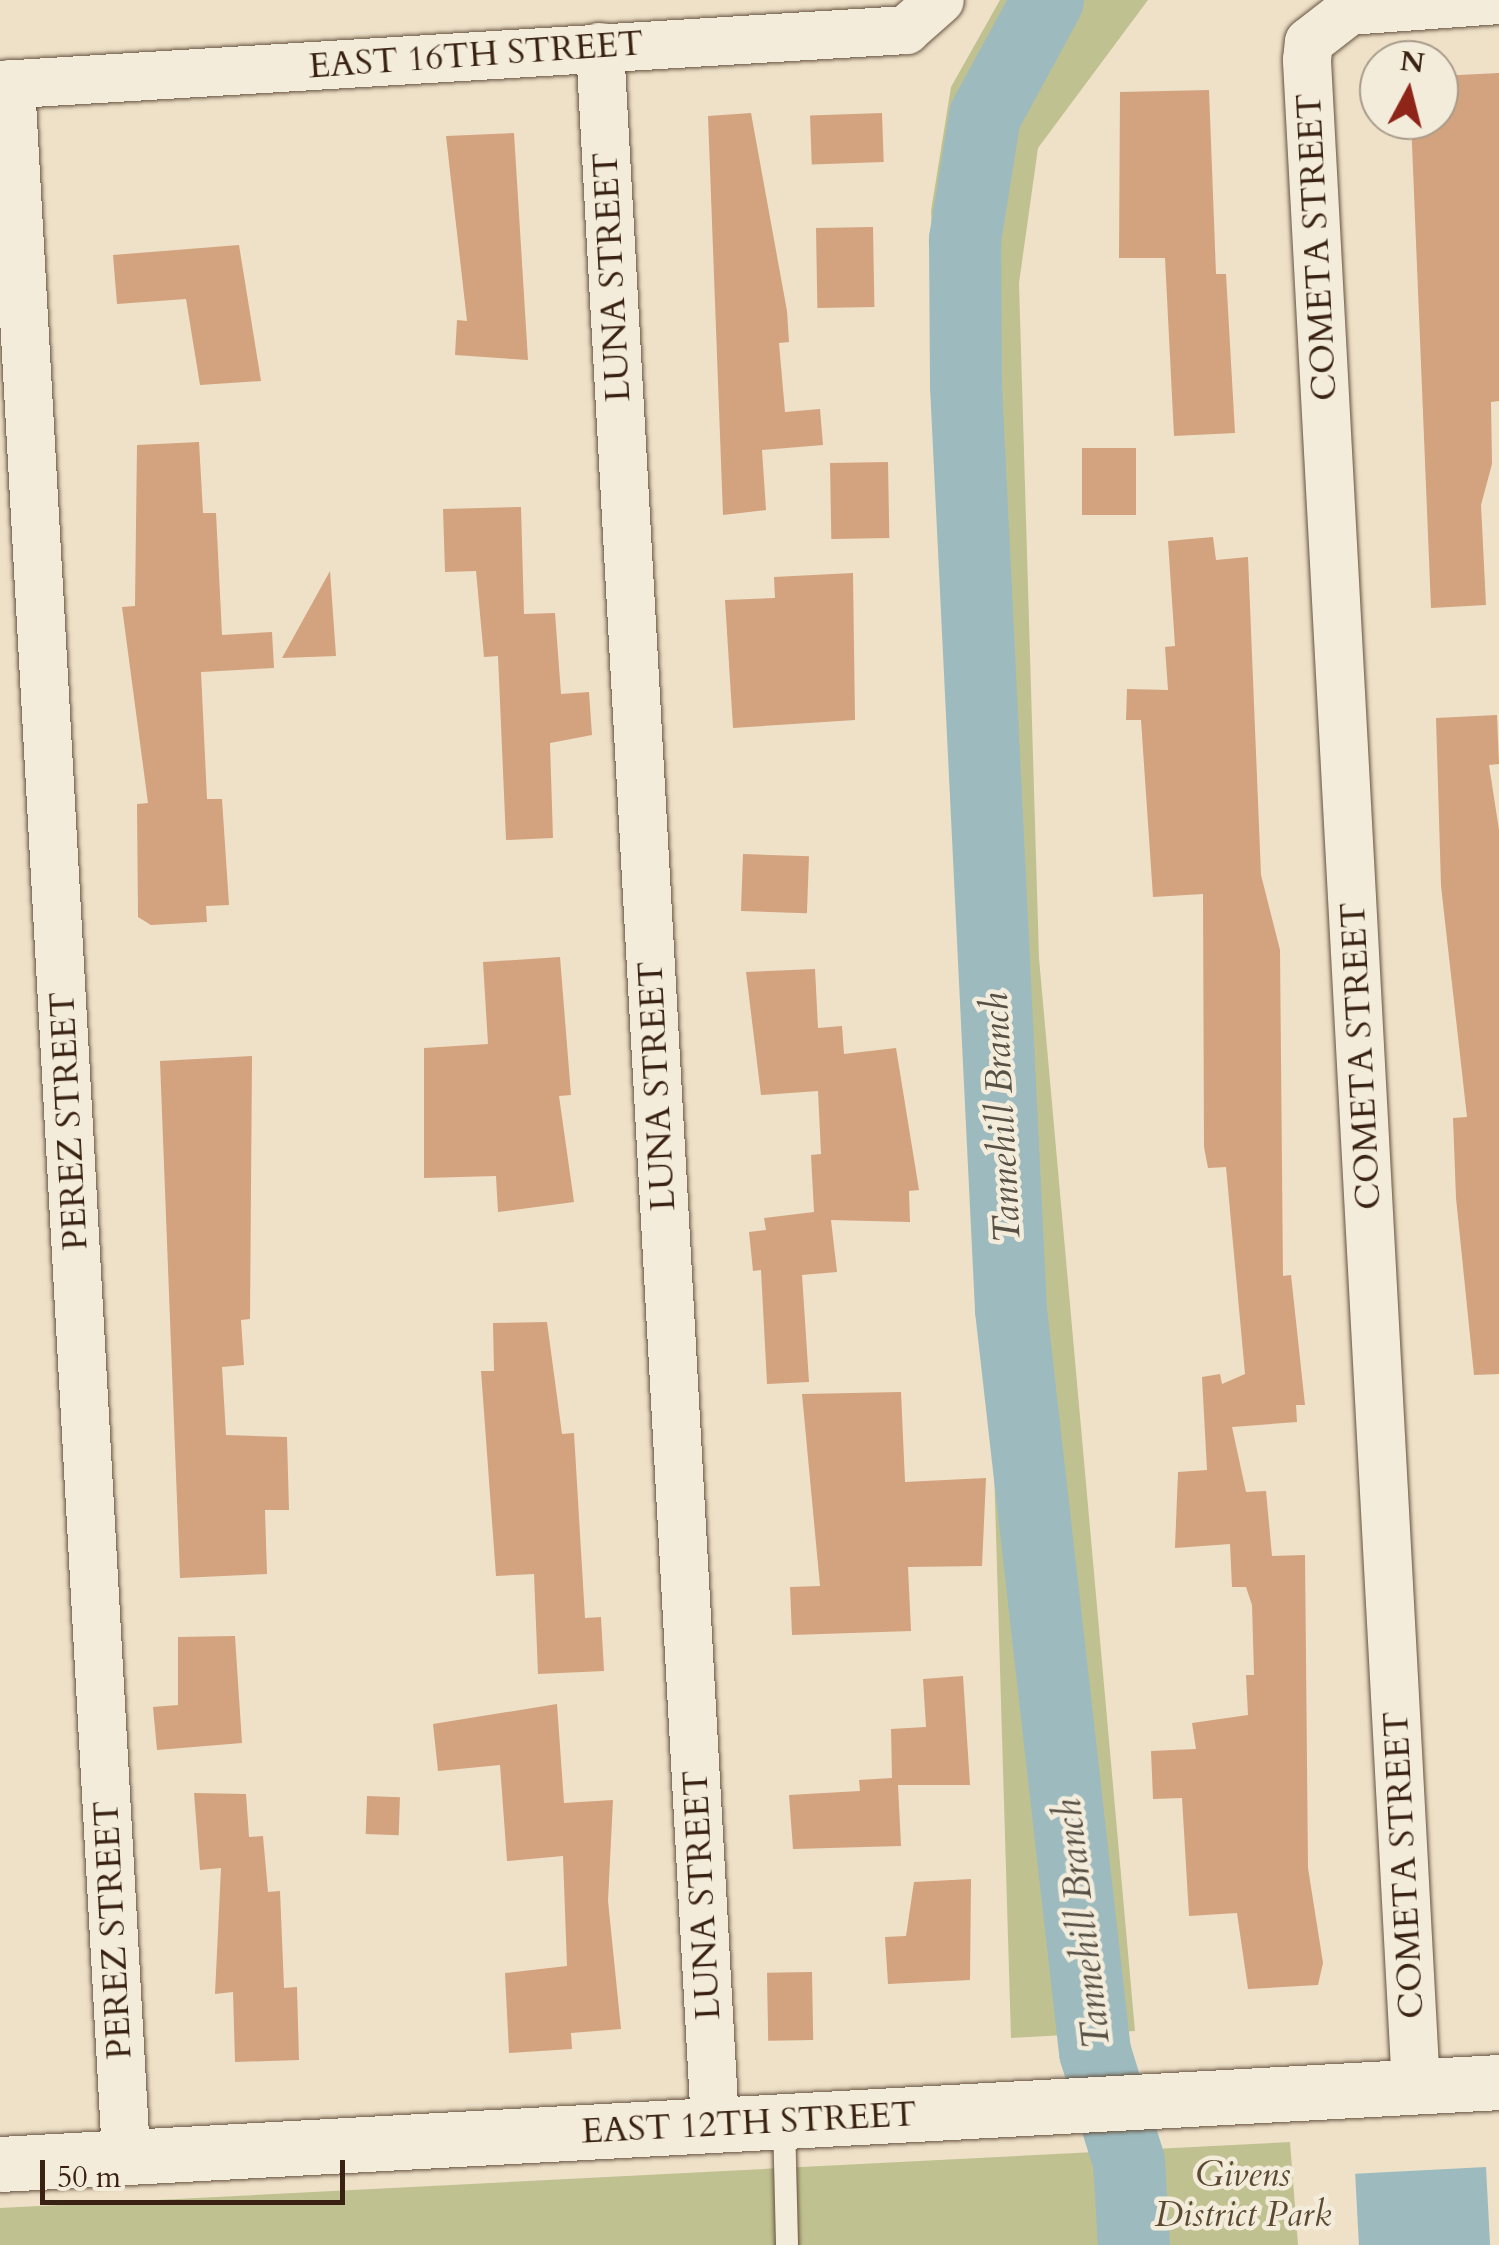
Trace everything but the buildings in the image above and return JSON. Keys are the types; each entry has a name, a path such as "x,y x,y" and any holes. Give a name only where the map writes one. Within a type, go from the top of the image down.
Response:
{"street":[{"name":"EAST 16TH STREET","path":"6,85 906,30 940,0"},
{"name":"COMETA STREET","path":"1416,2088 1307,60 1320,29 1349,11 1499,0"},
{"name":"LUNA STREET","path":"600,48 715,2125"},
{"name":"PEREZ STREET","path":"6,85 126,2157"},
{"name":"EAST 12TH STREET","path":"0,2164 1499,2082"}],"lane":[{"path":"784,2121 788,2245"}],"green space":[{"path":"1000,0 1148,0 1038,148 1019,283 1039,958 1135,2031 1011,2038 994,1467 931,211 951,87"},
{"name":"Givens District Park","path":"1290,2142 1298,2245 0,2245 0,2208"}],"water":[{"path":"1486,2167 1490,2245 1359,2245 1355,2174"}],"waterway":[{"name":"Tannehill Branch","path":"1048,0 985,116 965,240 966,386 1011,1310 1095,2052 1129,2162 1134,2245"}]}
